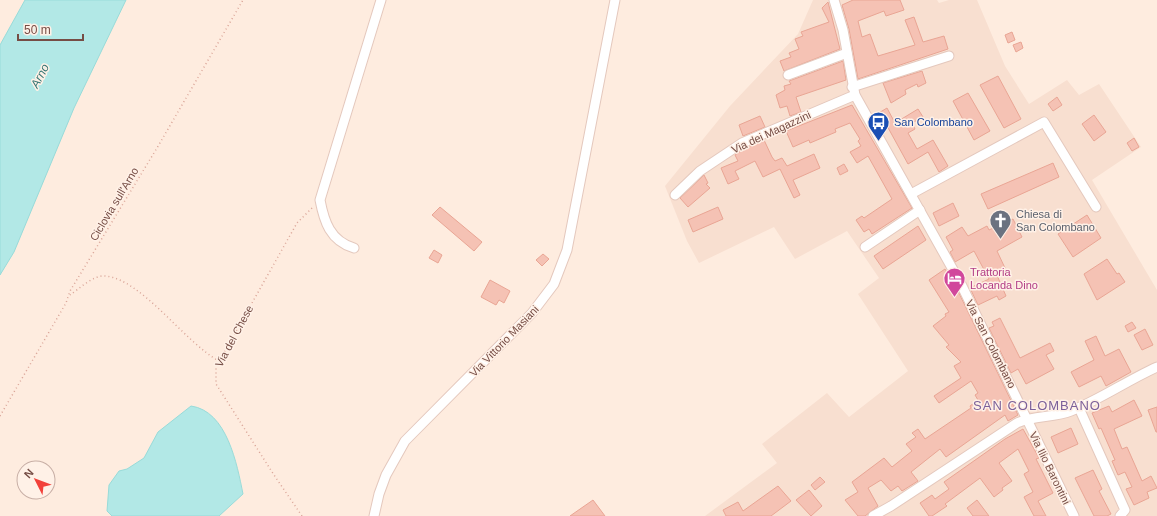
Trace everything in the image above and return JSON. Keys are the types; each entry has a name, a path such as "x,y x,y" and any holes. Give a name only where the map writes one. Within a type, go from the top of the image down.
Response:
{"street":[{"path":"354,248 341,242 327,226 320,200 381,0"},
{"name":"Via Vittorio Masiani","path":"374,516 379,494 386,475 405,442 532,313 556,279 567,250 616,0"},
{"name":"Via San Colombano","path":"834,0 843,30 854,91 961,284 1028,418"},
{"path":"788,75 847,53"},
{"name":"Via dei Magazzini","path":"675,195 700,171 742,143 854,91 949,56"},
{"path":"911,194 1044,122 1096,207"},
{"path":"865,247 920,210"},
{"path":"873,516 891,506 1010,426 1028,418 1059,415 1079,408 1156,371"},
{"path":"1079,408 1125,510 1120,516"},
{"name":"Via Ilio Barontini","path":"1028,418 1031,430 1074,516"}],"path":[{"name":"Ciclovia sull'Arno","path":"0,416 243,0"},
{"name":"Via del Chese","path":"302,516 216,384 214,375 219,361 297,223 320,200"},
{"path":"69,296 97,277 104,276 121,282 152,302 192,342 208,356 219,361"}],"shaded area":[{"path":"813,0 937,0 939,3 949,0 977,0 1005,66 1029,104 1067,80 1079,95 1099,84 1141,147 1092,180 1157,290 1157,516 705,516 777,463 762,444 827,393 849,417 908,371 858,294 879,278 847,231 795,259 774,227 699,263 687,241 665,186 730,106 798,34"}],"water":[{"name":"Arno","path":"25,0 126,0 74,108 14,252 0,275 0,45"},
{"path":"191,406 203,410 222,428 233,454 243,494 219,516 112,516 107,511 109,485 119,471 127,469 144,458 158,432"}],"building":[{"path":"853,0 900,0 904,10 886,16 884,11 858,21 862,37 870,34 878,56 915,45 905,20 914,17 923,42 944,36 948,49 858,79 849,29 842,5"},
{"path":"828,2 840,49 784,71 780,61 791,57 789,53 799,49 795,39 803,36 801,32 829,22 822,8"},
{"path":"1012,32 1015,40 1008,43 1005,35"},
{"path":"1021,42 1023,48 1016,52 1013,45"},
{"path":"843,61 846,80 796,97 801,112 790,116 787,106 780,108 776,95 785,90 784,86 791,84 789,81"},
{"path":"922,71 926,83 918,87 917,84 905,90 906,94 891,103 883,83"},
{"path":"998,76 1021,119 1004,128 980,85"},
{"path":"968,93 990,131 974,140 953,101"},
{"path":"1057,97 1062,105 1053,111 1048,104"},
{"path":"852,105 912,208 872,234 869,229 864,232 856,220 862,216 864,218 892,199 868,156 857,163 850,152 861,146 858,141 860,139 850,123 835,129 836,132 810,143 809,140 793,147 786,131"},
{"path":"887,108 895,123 918,109 923,117 912,123 915,129 908,133 917,149 933,140 948,166 939,172 928,152 908,164 886,124 884,126 877,114"},
{"path":"1094,115 1106,132 1094,141 1082,124"},
{"path":"760,116 765,127 743,136 739,125"},
{"path":"1134,138 1139,147 1132,151 1127,143"},
{"path":"764,140 775,161 782,158 787,166 814,154 820,168 793,180 800,195 794,198 780,169 763,177 755,161 735,171 739,179 728,184 721,168 738,161 735,155 745,148"},
{"path":"1053,163 1059,177 988,209 981,194"},
{"path":"844,164 848,171 840,175 837,168"},
{"path":"704,175 708,183 706,184 710,188 688,207 680,198"},
{"path":"953,203 959,216 939,226 933,213"},
{"path":"440,207 482,242 474,251 432,215"},
{"path":"718,207 723,219 693,232 688,220"},
{"path":"1087,215 1101,238 1073,257 1058,234"},
{"path":"1013,219 1022,237 997,251 1005,268 996,273 1006,296 999,300 997,296 978,305 970,288 989,279 974,251 955,262 950,252 953,250 946,237 962,227 968,236 987,226 989,230"},
{"path":"918,226 926,240 883,269 874,256"},
{"path":"434,250 442,255 438,263 429,258"},
{"path":"543,254 549,259 542,266 536,260"},
{"path":"1107,259 1117,274 1119,273 1125,282 1097,300 1084,274"},
{"path":"945,269 956,287 1018,415 1008,421 1005,415 946,457 940,449 911,472 918,481 902,491 898,486 891,491 881,480 868,488 878,506 865,516 858,516 845,500 858,492 852,482 884,458 892,467 912,451 906,444 916,437 912,433 918,429 925,439 971,408 970,406 978,400 975,395 978,393 971,381 939,403 934,396 961,378 954,366 961,362 946,347 949,345 933,326 949,312 929,280"},
{"path":"490,280 510,291 504,303 499,300 496,305 481,297"},
{"path":"1000,318 1020,358 1050,343 1054,351 1046,355 1054,369 1026,384 1018,369 1011,373 989,328 994,326 992,322"},
{"path":"1132,322 1136,328 1128,332 1125,326"},
{"path":"1145,329 1153,345 1142,350 1134,335"},
{"path":"1096,336 1105,356 1119,349 1131,372 1106,386 1101,376 1079,387 1071,372 1094,360 1085,341"},
{"path":"1134,400 1142,416 1114,429 1122,449 1127,447 1142,481 1151,476 1157,488 1147,492 1149,498 1134,505 1126,489 1132,487 1125,472 1118,475 1112,461 1115,460 1101,428 1099,429 1092,413 1109,406 1112,412"},
{"path":"1157,407 1157,432 1156,432 1148,410"},
{"path":"1071,428 1078,444 1058,453 1051,437"},
{"path":"1023,429 1039,458 1036,459 1053,493 1038,501 1046,516 1034,516 1024,497 1033,492 1024,474 1029,471 1018,449 999,463 1012,481 1002,488 1003,490 994,497 980,478 945,504 947,506 932,516 929,516 920,503 932,495 935,499 949,489 944,482 1005,439"},
{"path":"1093,470 1102,489 1099,491 1111,514 1107,516 1094,516 1075,478"},
{"path":"820,477 825,482 815,490 811,485"},
{"path":"778,486 791,501 771,516 726,516 723,510 738,502 743,511"},
{"path":"809,490 822,506 811,516 796,500"},
{"path":"593,500 605,516 570,516"},
{"path":"977,500 989,516 973,516 967,508"}],"place":[{"name":"San Colombano","path":"878,142"},
{"name":"Chiesa di San Colombano","path":"1000,240"},
{"name":"Trattoria Locanda Dino","path":"955,298"}],"district":[{"name":"SAN COLOMBANO","path":"1037,405"}]}
